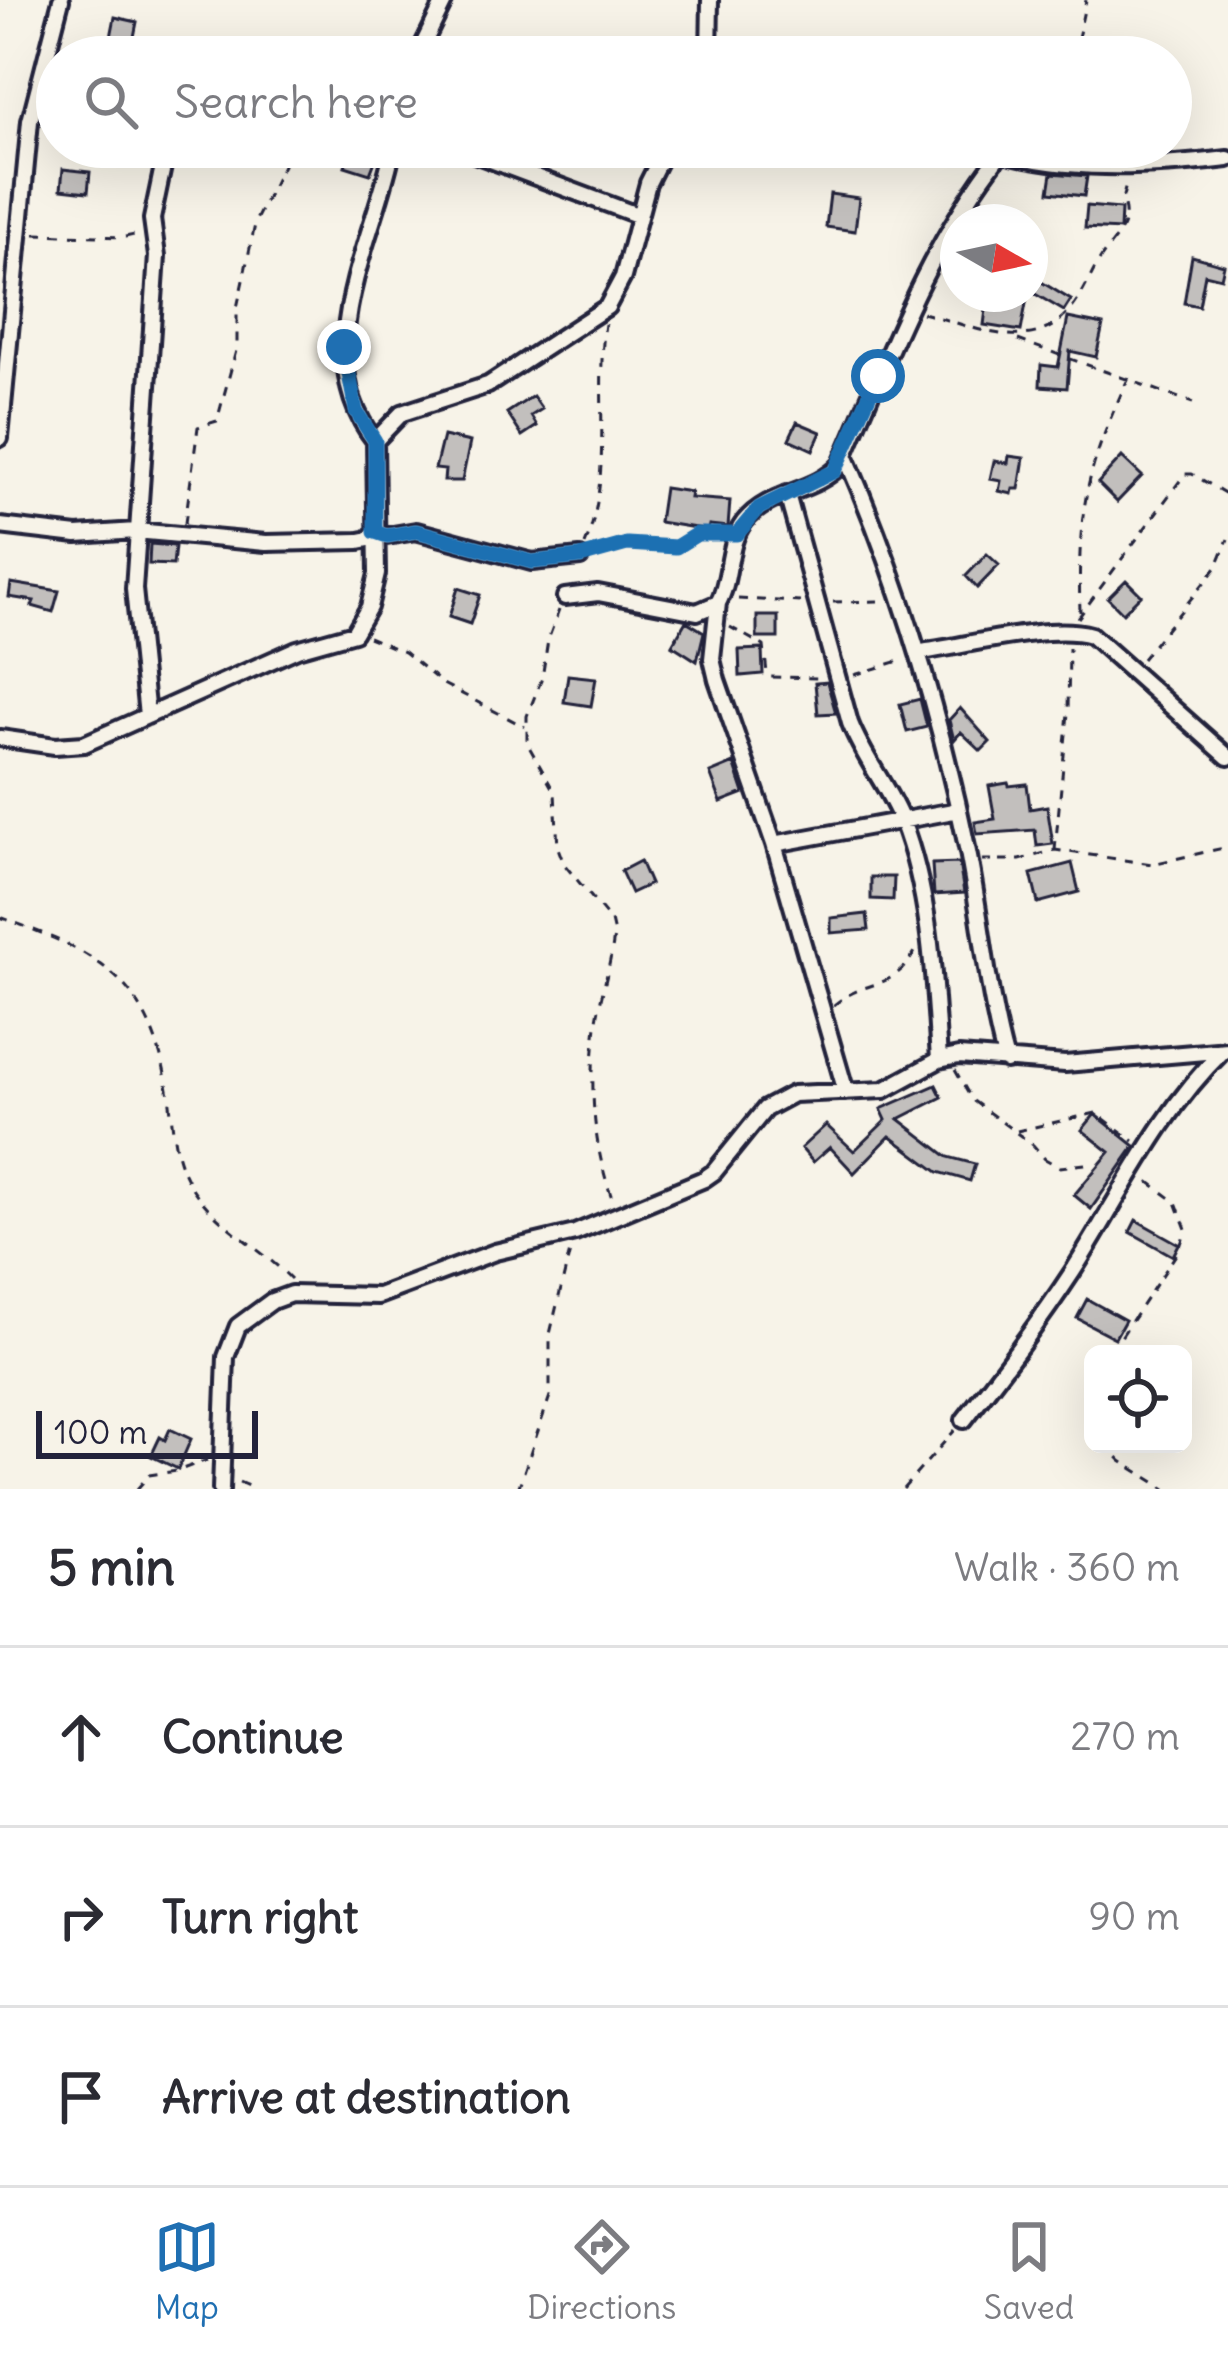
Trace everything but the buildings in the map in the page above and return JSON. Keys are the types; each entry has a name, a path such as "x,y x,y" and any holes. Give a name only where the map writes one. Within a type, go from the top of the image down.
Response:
{"street":[{"path":"52,36 61,0"},
{"path":"427,36 445,0"},
{"path":"709,36 710,0"},
{"path":"0,438 36,98"},
{"path":"1192,162 1228,159"},
{"path":"148,716 134,590 157,256 152,219 163,168"},
{"path":"0,738 55,746 84,744 297,650 354,633 363,620 375,588 378,559 375,441 356,411 344,347 360,265 387,168"},
{"path":"513,168 637,214"},
{"path":"375,441 401,413 488,385 607,307 622,277 637,214 657,168"},
{"path":"846,1092 774,844 717,680 712,659 716,620 737,534 759,508 826,478 845,455 948,227 990,168"},
{"path":"845,455 920,652 959,810 994,1018 1006,1061"},
{"path":"787,494 814,602 862,755 901,818 927,928 944,1059"},
{"path":"0,526 76,535 136,531 284,543 365,540 375,532"},
{"path":"375,532 387,536 416,531 532,562 580,557"},
{"path":"565,597 598,593 697,612 720,601"},
{"path":"920,652 1068,630 1100,640 1228,757"},
{"path":"774,844 959,810"},
{"path":"221,1481 231,1336 272,1301 304,1292 378,1296 495,1252 574,1233 714,1172 752,1122 779,1099 794,1094 884,1090 944,1059 975,1056 1065,1064 1226,1050"},
{"path":"964,1420 1018,1352 1182,1096 1226,1050"}],"path":[{"path":"1078,36 1086,0"},
{"path":"185,537 196,434 201,423 214,423 219,416 237,347 237,308 256,220 282,168"},
{"path":"1016,339 1055,325 1076,303 1103,254 1122,235 1124,189 1140,168"},
{"path":"22,233 124,237 142,232 152,219"},
{"path":"580,557 593,526 599,489 600,372 607,307"},
{"path":"908,309 1016,339 1193,403"},
{"path":"1080,616 1078,550 1083,498 1100,440 1129,377"},
{"path":"1055,850 1068,713 1068,630 1185,474 1228,495"},
{"path":"580,557 627,544 676,547 690,536 737,534"},
{"path":"1133,669 1216,568 1228,539"},
{"path":"565,597 548,640 527,742 555,794 558,848 564,864 611,921 614,934 596,1035 592,1105 597,1151 617,1214"},
{"path":"720,601 904,602"},
{"path":"716,620 764,646 767,673 775,679 871,672 920,652"},
{"path":"354,633 404,652 455,692 527,728"},
{"path":"969,858 1008,861 1055,850 1153,864 1228,848"},
{"path":"0,917 64,942 137,996 150,1021 165,1073 179,1161 191,1184 206,1209 304,1292"},
{"path":"824,1014 855,991 899,975 927,928"},
{"path":"944,1059 972,1100 1053,1165 1093,1162"},
{"path":"1016,1131 1096,1113 1146,1152"},
{"path":"1120,1345 1186,1229 1177,1202 1135,1170"},
{"path":"518,1489 550,1396 551,1321 565,1284 574,1233"},
{"path":"903,1489 964,1420"},
{"path":"1113,1453 1166,1489"},
{"path":"137,1489 149,1475 220,1456"},
{"path":"221,1481 255,1489"}],"route":[{"path":"344,347 356,411 375,441 375,532 396,536 416,531 532,562 580,557 627,544 676,547 697,534 737,534 759,508 835,471 878,376"}]}
